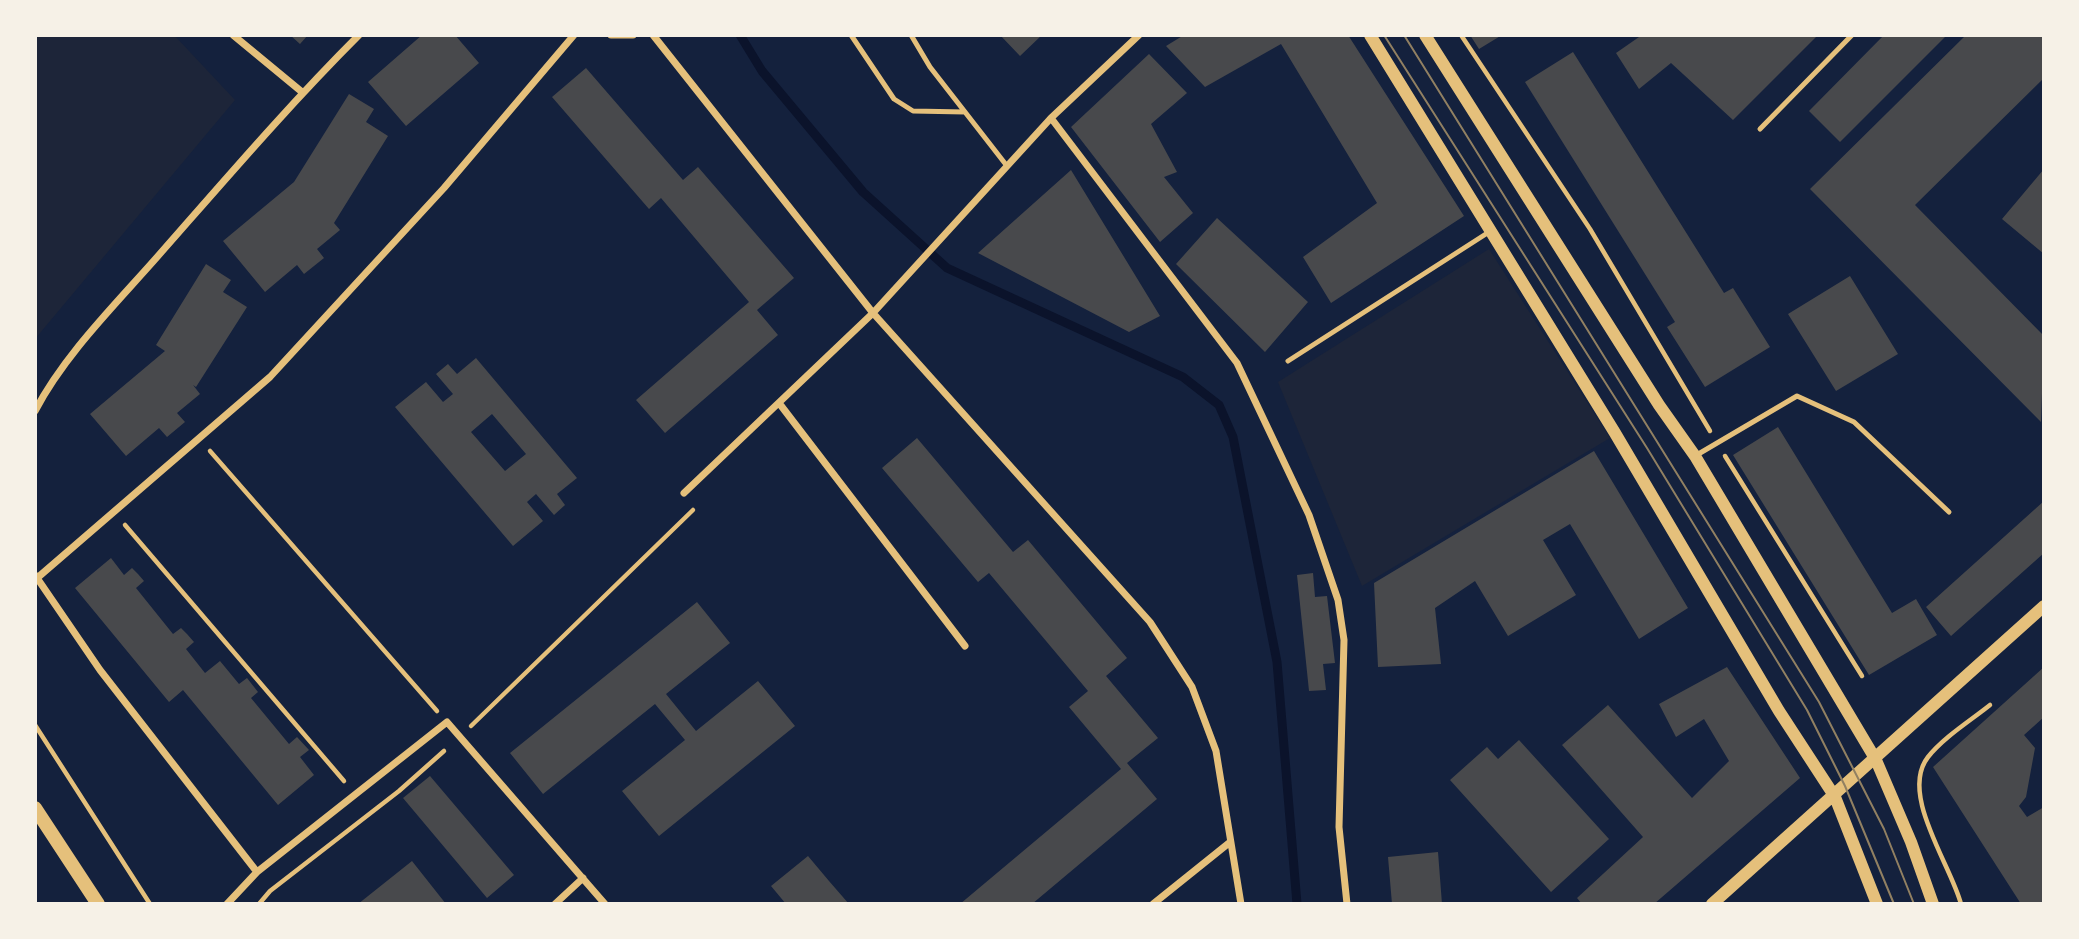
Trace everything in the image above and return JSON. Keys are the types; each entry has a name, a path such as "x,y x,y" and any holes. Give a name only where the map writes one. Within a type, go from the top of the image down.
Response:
{"main road":[{"path":"35,808 98,904"}],"street":[{"path":"233,35 302,92"},
{"path":"35,411 49,384 302,92 359,35"},
{"path":"257,872 100,670 36,577 115,513 270,377 444,188 575,35"},
{"path":"611,35 633,35"},
{"path":"653,35 873,313 1150,622 1192,687 1216,751 1241,904"},
{"path":"684,492 873,313 1051,118 1139,35"},
{"path":"1370,35 1492,230 1779,711 1835,797 1877,904"},
{"path":"1425,35 1659,405 1695,456 1876,760 1911,842 1933,904"},
{"path":"1051,118 1237,363 1309,515 1338,600 1344,640 1339,827 1347,904"},
{"path":"779,403 965,646"},
{"path":"1712,904 1835,797 2044,606"},
{"path":"227,904 257,872 447,722 605,904"},
{"path":"1153,904 1229,843"},
{"path":"555,904 583,878"}],"lane":[{"path":"852,35 894,99 913,111 965,112"},
{"path":"911,35 930,67 1007,166"},
{"path":"1760,129 1852,35"},
{"path":"1288,361 1492,230"},
{"path":"1695,456 1797,396 1854,422 1949,512"}],"path":[{"path":"1461,35 1590,229 1717,443 1862,676"},
{"path":"198,438 447,722"},
{"path":"259,904 270,891 399,791 459,737 702,501"},
{"path":"115,513 355,794"},
{"path":"1961,904 1919,798 1920,771 1928,757 1990,705"},
{"path":"35,724 150,904"}],"shaded area":[{"path":"35,35 174,35 235,100 35,339"},
{"path":"1489,249 1610,438 1362,586 1278,382"}],"building":[{"path":"290,35 308,35 300,44"},
{"path":"422,35 455,35 479,63 406,126 368,82"},
{"path":"1000,35 1042,35 1020,56"},
{"path":"1184,35 1348,35 1464,216 1331,303 1303,257 1377,203 1281,44 1205,87 1166,46"},
{"path":"1470,35 1502,35 1479,49"},
{"path":"1638,35 1818,35 1733,120 1671,63 1639,89 1616,53 1639,37"},
{"path":"1884,35 1947,35 1840,142 1809,111"},
{"path":"1966,35 2044,35 2044,78 1915,205 2044,336 2041,422 1810,189"},
{"path":"1573,52 1724,293 1733,288 1770,347 1705,387 1667,327 1675,322 1525,82"},
{"path":"1149,54 1187,93 1151,124 1177,172 1164,177 1193,213 1160,242 1071,127"},
{"path":"586,68 683,180 698,167 794,278 757,310 778,335 665,433 636,400 749,302 661,198 649,209 552,97"},
{"path":"349,94 374,109 366,122 388,136 334,223 340,230 317,249 324,258 304,274 297,265 265,292 223,241 294,182"},
{"path":"2044,169 2044,254 2002,219"},
{"path":"1071,170 1160,316 1129,332 978,253"},
{"path":"1217,218 1308,302 1265,352 1176,264"},
{"path":"206,264 231,280 223,292 247,307 196,387 193,385 200,394 177,413 185,422 167,437 159,428 126,456 90,414 165,351 156,345"},
{"path":"1850,276 1898,354 1836,391 1788,314"},
{"path":"476,358 577,478 557,494 565,505 554,515 536,494 527,502 543,521 513,546 395,407 426,382 443,402 453,394 436,374 448,364 457,374","holes":["492,414 526,454 505,471 471,432"]},
{"path":"1778,427 1892,613 1916,599 1937,635 1869,675 1733,455"},
{"path":"917,438 1013,552 1028,540 1127,658 1106,676 1158,738 1127,763 1157,799 1032,904 960,904 1121,769 1069,707 1088,691 989,573 978,582 882,468"},
{"path":"1594,451 1688,608 1639,639 1570,524 1543,540 1576,595 1508,636 1475,581 1435,608 1441,664 1378,667 1374,583"},
{"path":"2044,501 2044,553 1951,636 1926,607"},
{"path":"111,558 124,575 132,568 144,581 136,588 173,634 181,628 194,642 186,649 205,673 220,661 239,684 247,678 258,692 251,698 289,744 297,737 309,750 300,757 314,775 278,805 183,690 169,702 75,588"},
{"path":"1313,573 1315,597 1327,596 1335,663 1323,664 1326,690 1309,691 1297,575"},
{"path":"697,602 730,643 666,694 696,731 758,681 795,726 659,836 622,791 685,740 655,704 543,794 510,753"},
{"path":"1727,667 1800,778 1654,904 1582,904 1577,898 1643,837 1562,745 1608,705 1692,798 1729,761 1704,719 1676,737 1659,704"},
{"path":"2044,667 2044,717 2024,735 2035,748 2026,797 2019,806 2027,817 2044,807 2044,904 2021,904 1933,767"},
{"path":"1519,740 1609,839 1551,892 1450,780 1487,747 1498,759"},
{"path":"430,776 514,875 487,898 403,798"},
{"path":"1438,852 1442,904 1392,904 1388,857"},
{"path":"808,856 849,904 786,904 771,886"},
{"path":"412,861 446,904 358,904"}],"waterway":[{"path":"740,35 762,71 863,192 947,268 1183,377 1219,405 1233,437 1277,662 1297,904"}],"tram line":[{"path":"1384,35 1647,448 1807,710 1845,786 1894,904"},
{"path":"1404,35 1819,702 1884,829 1914,904"}]}
